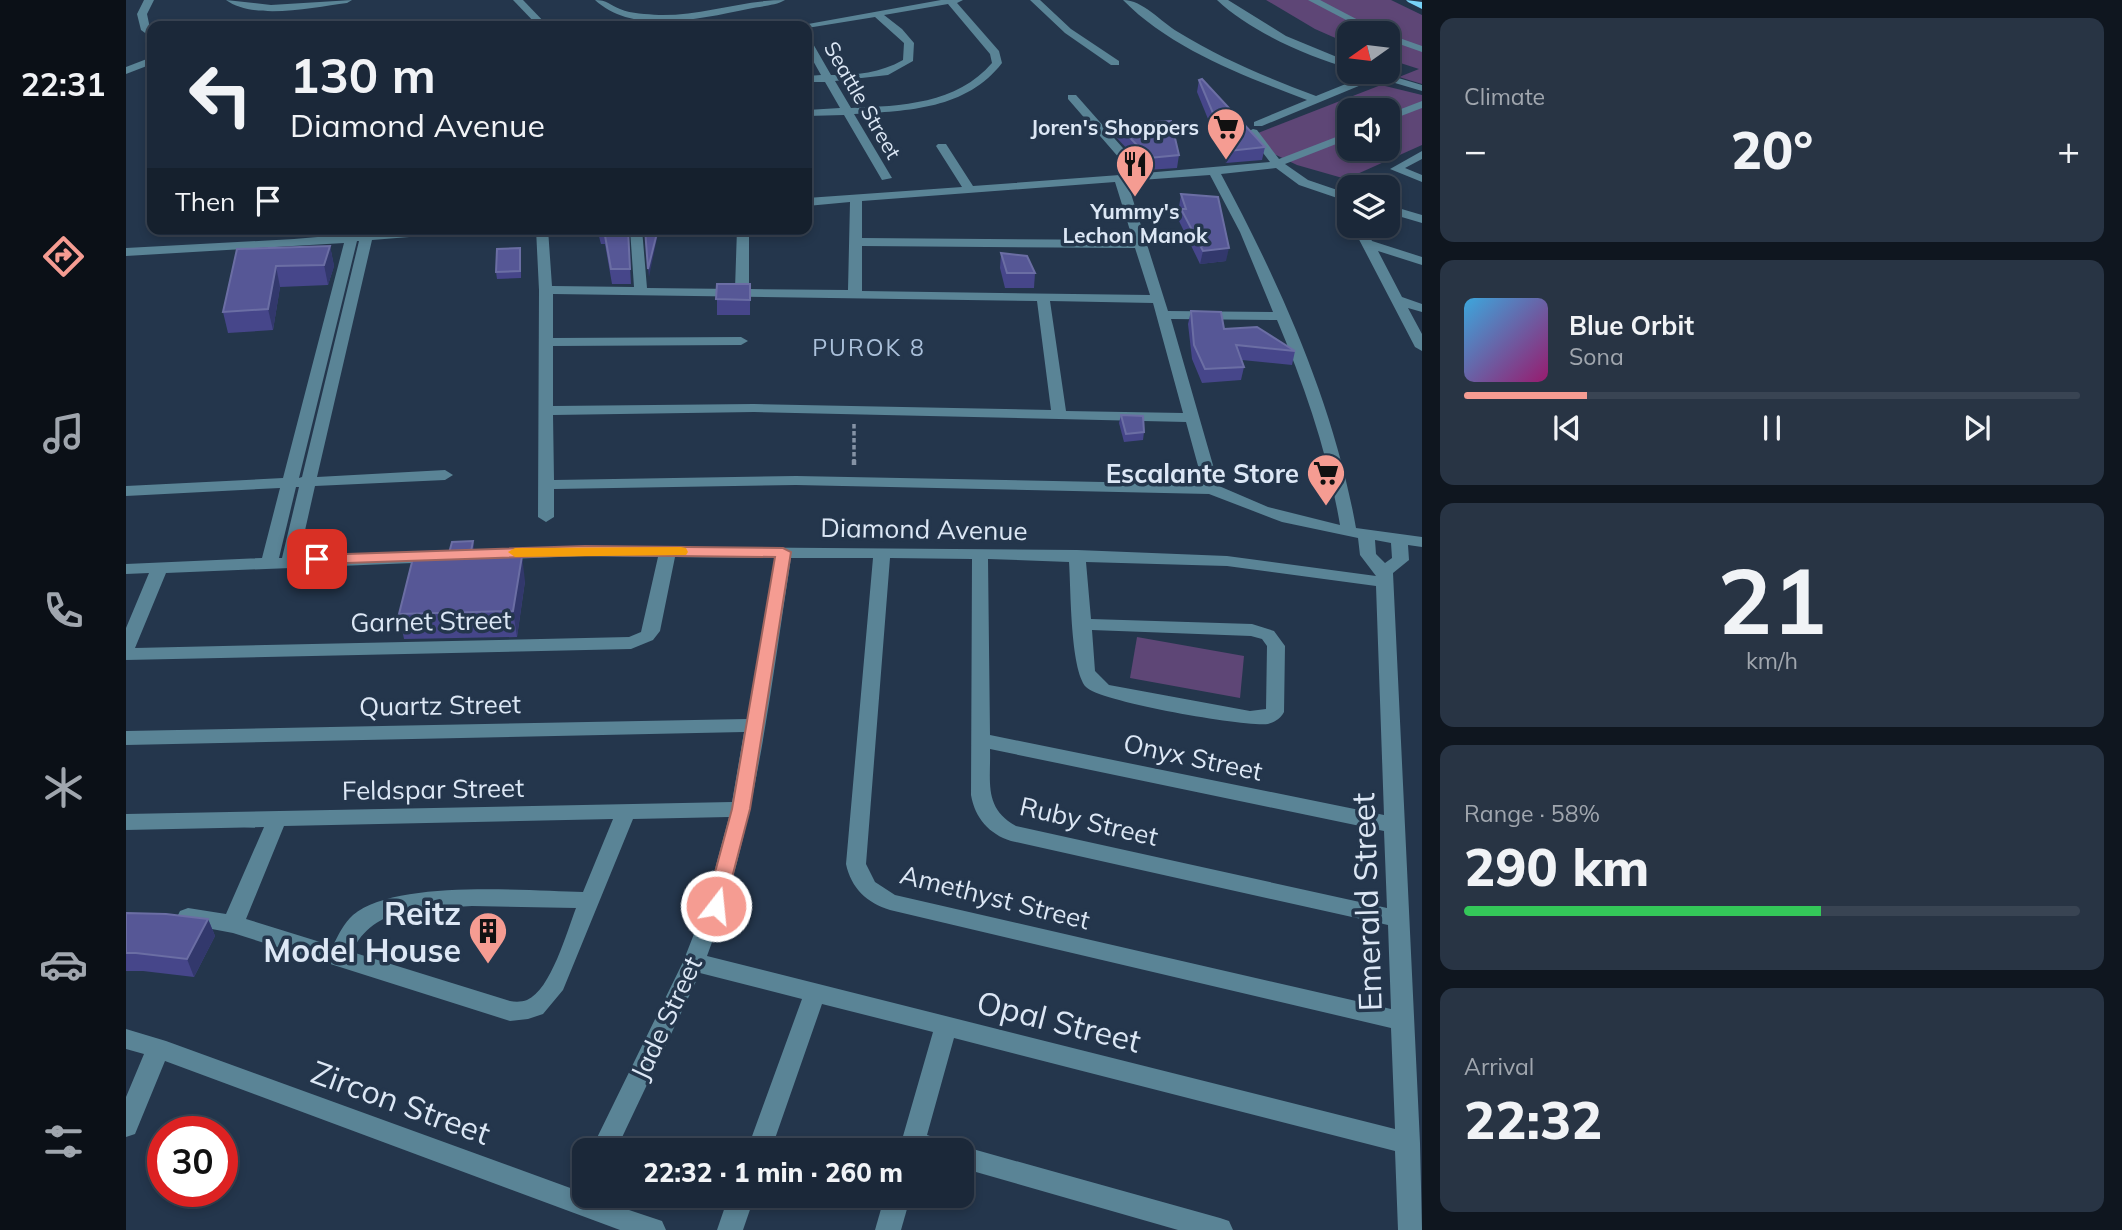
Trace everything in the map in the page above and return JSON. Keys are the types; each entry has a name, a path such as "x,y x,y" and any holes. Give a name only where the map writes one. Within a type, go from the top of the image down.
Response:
{"main road":[{"path":"1410,0 1422,6"}],"street":[{"path":"147,31 142,13 149,0"},
{"path":"231,0 251,6 347,0"},
{"path":"518,0 537,21"},
{"path":"600,0 615,12 653,18 697,9 780,0"},
{"path":"1035,0 1068,31 1115,63"},
{"path":"1128,0 1194,47 1253,75 1317,100"},
{"path":"1222,0 1277,35 1337,60"},
{"path":"1313,0 1354,21"},
{"path":"812,24 954,1 995,52 997,63 982,83 959,96 936,101 812,113"},
{"path":"812,79 875,76 895,70 908,61 909,43 899,31 877,14"},
{"path":"1400,41 1422,49"},
{"name":"Seattle Street","path":"812,51 886,178"},
{"path":"126,71 147,62"},
{"path":"1400,82 1422,88"},
{"path":"1337,194 1300,183 1278,165 1255,128 1352,84"},
{"path":"1395,84 1422,94"},
{"path":"1072,97 1143,178"},
{"path":"1400,113 1422,104"},
{"path":"812,202 1143,178 1278,165 1337,140"},
{"path":"942,146 970,190"},
{"path":"1422,154 1396,169 1422,179"},
{"name":"Emerald Street","path":"1214,172 1246,232 1326,431 1358,533 1368,555 1384,576 1411,1230"},
{"path":"1120,179 1163,315 1212,489"},
{"path":"855,294 856,198"},
{"path":"1400,213 1422,219"},
{"path":"126,252 397,235"},
{"path":"542,235 548,411 546,517"},
{"path":"636,235 641,290"},
{"path":"742,291 743,235"},
{"path":"126,245 298,237 323,240"},
{"path":"290,561 366,238"},
{"path":"1364,238 1422,348"},
{"path":"271,561 351,239"},
{"path":"856,242 1141,244"},
{"path":"1368,244 1422,261"},
{"path":"338,289 354,289"},
{"path":"546,290 1158,299"},
{"path":"1043,297 1059,413"},
{"path":"1396,299 1422,308"},
{"path":"1163,315 1280,316"},
{"path":"327,334 344,333"},
{"path":"547,342 741,341"},
{"path":"317,377 334,377"},
{"path":"548,411 754,408 1192,418"},
{"path":"307,414 325,413"},
{"path":"126,491 445,475"},
{"path":"546,485 716,479 854,479 1212,489 1257,511 1358,533 1422,542"},
{"path":"1384,576 1401,560 1399,539"},
{"name":"Diamond Avenue","path":"126,569 508,552 668,551 1077,555 1255,563 1384,576"},
{"name":"Garnet Street","path":"126,651 631,643 647,636 651,631 668,551"},
{"name":"Jade Street","path":"609,1138 694,962 716,906 741,809 783,552"},
{"name":"Amethyst Street","path":"882,553 856,864 858,876 865,887 890,902 1402,1021"},
{"name":"Ruby Street","path":"980,554 980,740 983,807 998,827 1011,833 1398,919"},
{"path":"1077,555 1083,624 1088,678 1107,692 1251,718 1268,717 1275,712 1276,646 1263,633 1251,630 1083,624"},
{"path":"126,651 160,567"},
{"name":"Quartz Street","path":"126,738 755,725"},
{"name":"Onyx Street","path":"980,740 1394,825"},
{"name":"Feldspar Street","path":"126,822 741,809"},
{"path":"166,915 233,924 338,959 521,1013 533,1010 547,998 560,976 626,811"},
{"path":"233,924 277,819"},
{"path":"338,959 361,920 390,905 455,899 589,900"},
{"name":"Opal Street","path":"694,962 1408,1143"},
{"path":"763,1138 815,993"},
{"path":"914,1138 946,1026"},
{"name":"Zircon Street","path":"126,1039 572,1192"},
{"path":"126,1126 158,1048"},
{"path":"974,1160 1220,1230"},
{"name":"Zircon Street","path":"608,1208 653,1230"},
{"path":"730,1230 738,1208"},
{"path":"888,1230 894,1208"}],"path":[{"path":"854,479 855,410"}],"shaded area":[{"path":"1266,0 1391,0 1422,15 1422,84 1400,77 1419,69 1400,63 1400,21 1337,21 1337,39"},
{"path":"1381,85 1422,95 1422,145 1400,155 1400,98 1348,98"},
{"path":"1337,102 1337,161 1386,161 1355,175 1337,176 1297,165 1274,154 1258,133"},
{"path":"1137,637 1244,656 1240,698 1130,678"}],"building":[{"path":"1202,79 1265,147 1229,151 1199,80"},
{"path":"1171,121 1179,155 1149,158 1117,124"},
{"path":"1181,194 1218,197 1229,248 1203,251 1181,209 1186,209"},
{"path":"605,235 628,235 630,269 611,269"},
{"path":"645,235 656,235 648,269"},
{"path":"330,246 324,265 276,266 268,309 223,312 237,249"},
{"path":"520,248 520,271 496,272 497,249"},
{"path":"1001,253 1027,256 1035,273 1007,273"},
{"path":"717,284 750,284 750,300 716,299"},
{"path":"1191,311 1221,312 1224,329 1257,327 1295,351 1236,345 1244,367 1205,369 1194,345"},
{"path":"1121,415 1143,416 1144,432 1126,434"},
{"path":"473,541 470,557 522,556 513,611 399,614 413,558 448,557 452,542"},
{"path":"126,913 208,919 187,959 126,953"}],"slow traffic":[{"path":"515,552 681,552"}],"place":[{"name":"Joren's Shoppers","path":"1226,161"},
{"name":"Yummy's Lechon Manok","path":"1135,198"},
{"name":"Escalante Store","path":"1326,507"},
{"name":"Reitz Model House","path":"488,965"}],"district":[{"name":"PUROK 8","path":"869,347"}],"route":[{"path":"317,559 508,552 783,552 741,809 716,906"}]}
